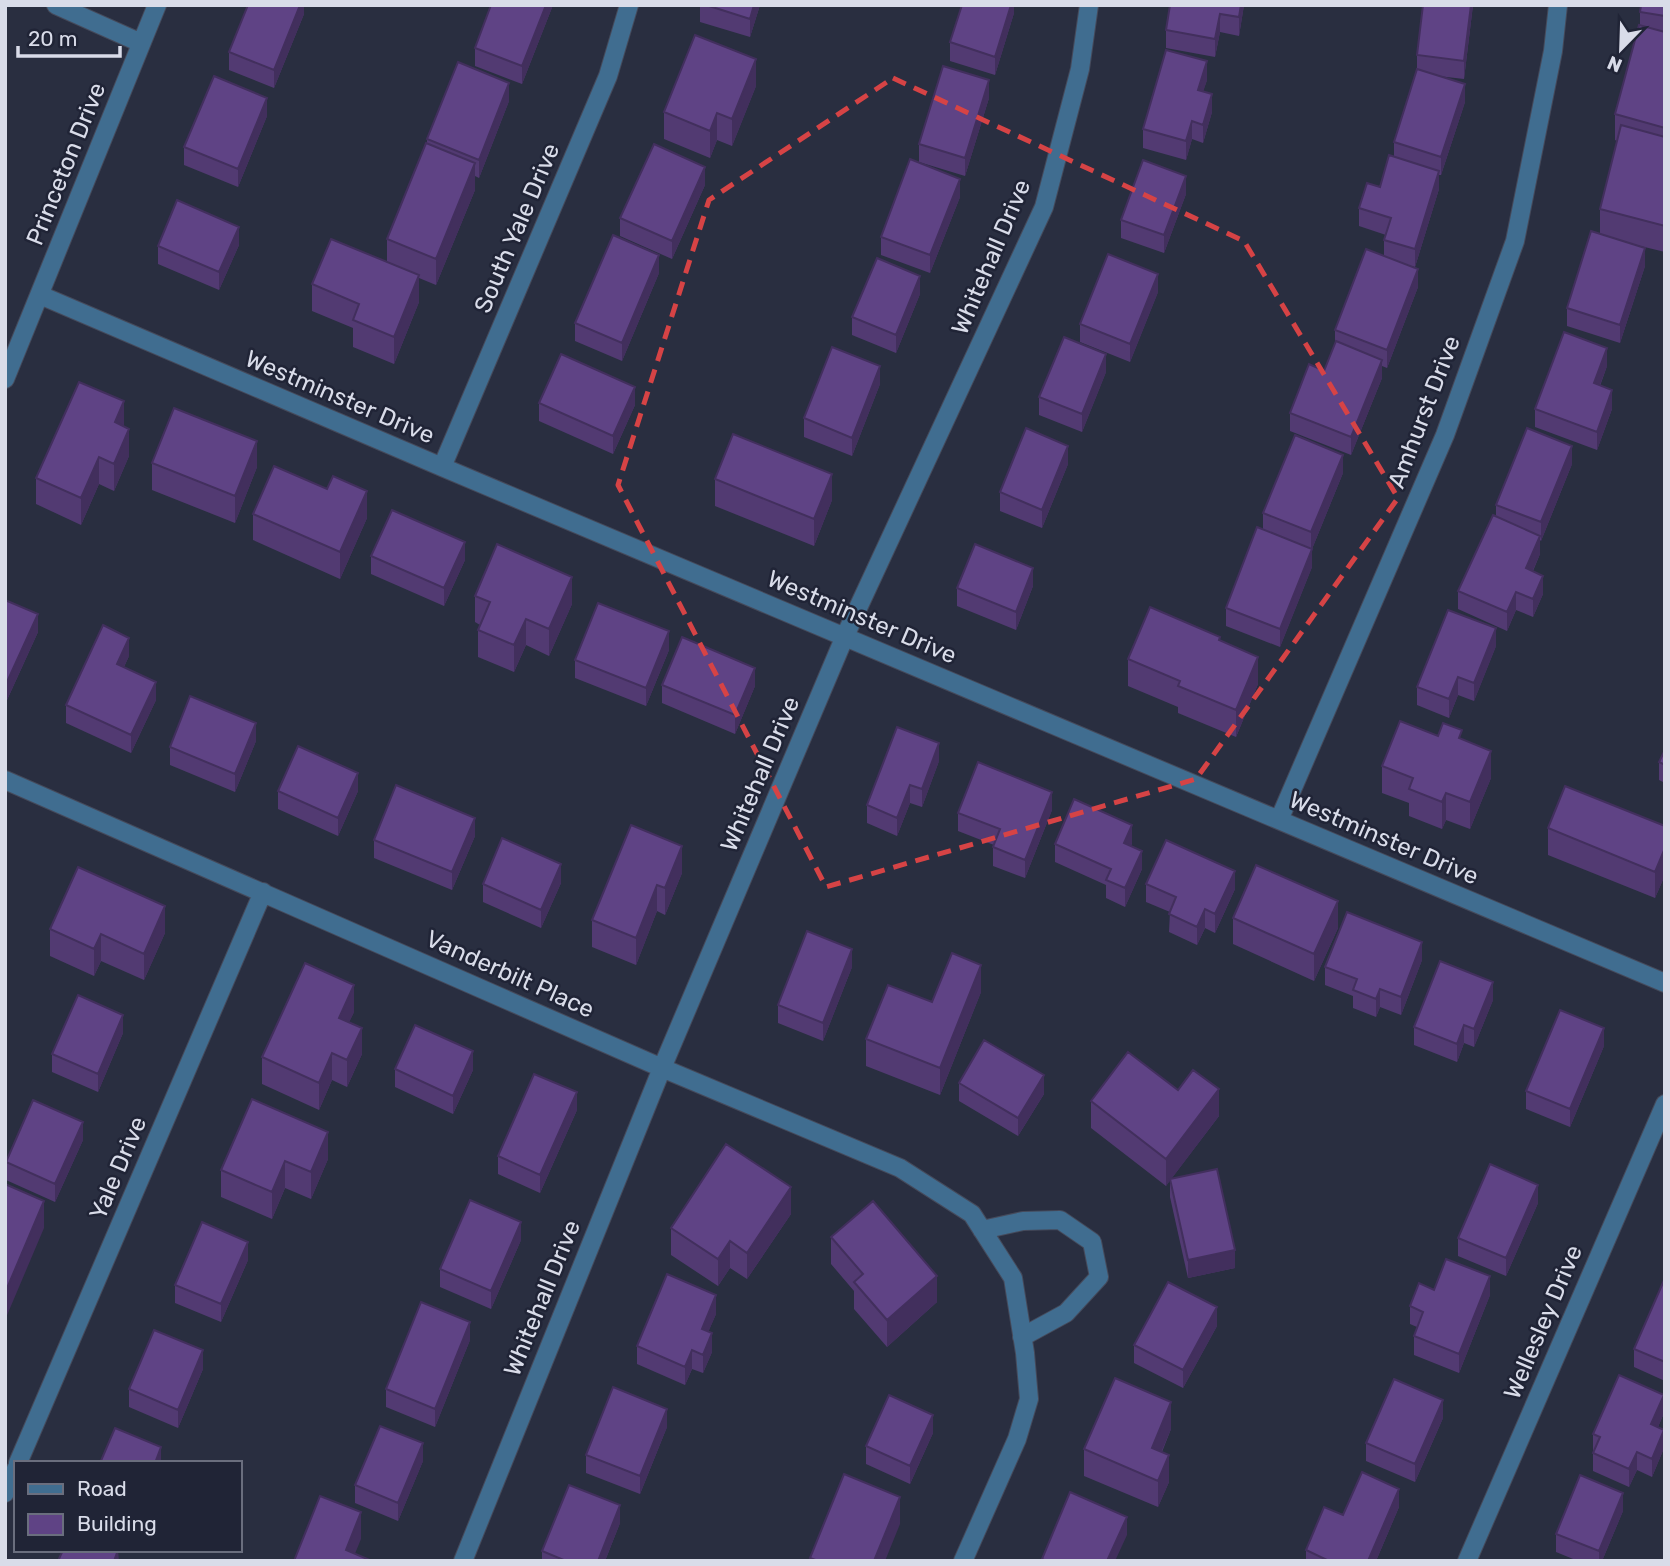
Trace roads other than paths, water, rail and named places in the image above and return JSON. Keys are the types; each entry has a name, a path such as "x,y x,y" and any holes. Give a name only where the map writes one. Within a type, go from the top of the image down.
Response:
{"street":[{"path":"56,5 141,43"},
{"name":"Princeton Drive","path":"5,379 157,5"},
{"name":"South Yale Drive","path":"442,467 608,76 629,5"},
{"name":"Whitehall Drive","path":"463,1561 662,1068 845,636 1044,207 1080,69 1089,5"},
{"name":"Amhurst Drive","path":"1279,820 1444,435 1515,241 1553,51 1559,5"},
{"name":"Westminster Drive","path":"40,295 1665,983"},
{"name":"Vanderbilt Place","path":"5,780 662,1068 900,1168 972,1214 1013,1278 1023,1337 1029,1399 1017,1439 963,1561"},
{"name":"Yale Drive","path":"19,1461 263,892"},
{"name":"Wellesley Drive","path":"1467,1561 1665,1104"},
{"path":"982,1230 1023,1221 1060,1220 1092,1242 1099,1277 1066,1312 1023,1337"},
{"path":"5,1493 14,1473"}]}
